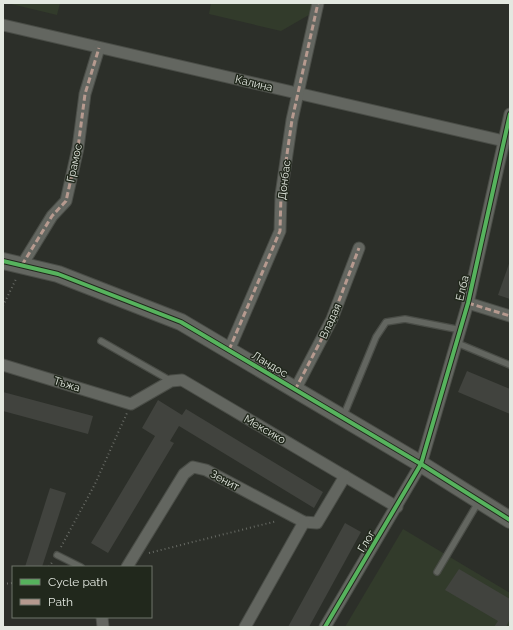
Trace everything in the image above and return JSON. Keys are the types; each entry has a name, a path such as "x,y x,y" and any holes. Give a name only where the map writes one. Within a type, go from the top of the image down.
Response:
{"street":[{"name":"Донбас","path":"229,350 280,231 281,195 297,92 318,3"},
{"name":"Калина","path":"3,25 504,141"},
{"name":"Грамос","path":"22,265 52,216 66,201 78,148 85,94 99,48"},
{"name":"Елба","path":"422,464 468,303 510,114"},
{"name":"Владая","path":"295,390 332,320 359,248"},
{"name":"Ландос","path":"3,261 58,274 181,322 422,464 510,520"},
{"path":"468,303 510,316"},
{"name":"Тъжа","path":"3,365 131,404"},
{"name":"Мексико","path":"171,381 182,380 397,507"},
{"path":"131,404 171,381"},
{"name":"Глог","path":"324,627 422,464"},
{"name":"Зенит","path":"130,562 184,474 193,467 206,470 304,522"},
{"path":"245,627 304,522 317,523 345,476"}],"lane":[{"path":"343,418 376,337 386,322 405,319 461,330"},
{"path":"101,340 171,381"},
{"path":"457,343 510,365"},
{"path":"437,572 480,501"},
{"path":"57,555 79,566"}],"path":[{"path":"3,306 22,265"},
{"path":"50,566 95,484 131,404"},
{"path":"130,562 279,521"}],"shaded area":[{"path":"7,3 60,3 57,15"},
{"path":"211,3 316,3 314,12 281,31 209,14"},
{"path":"403,529 510,593 510,627 345,627"}],"building":[{"path":"510,261 510,299 498,295"},
{"path":"467,371 510,389 510,414 458,392"},
{"path":"3,392 93,416 88,434 3,411"},
{"path":"158,400 182,415 186,409 323,492 314,508 179,426 170,441 174,443 108,553 91,543 155,436 142,428"},
{"path":"50,488 66,493 42,566 25,566"},
{"path":"345,523 361,532 309,627 288,627"},
{"path":"459,569 510,599 510,619 506,627 494,627 498,621 445,590"}],"marked path":[{"path":"229,350 280,231 281,195 292,120 318,3"},
{"path":"22,265 52,216 66,201 78,148 85,94 99,48"},
{"path":"295,390 332,319 359,248"},
{"path":"468,303 510,316"}],"cycle path":[{"path":"325,627 421,464 468,303 510,114"},
{"path":"3,261 58,274 181,322 421,464 510,520"}]}
